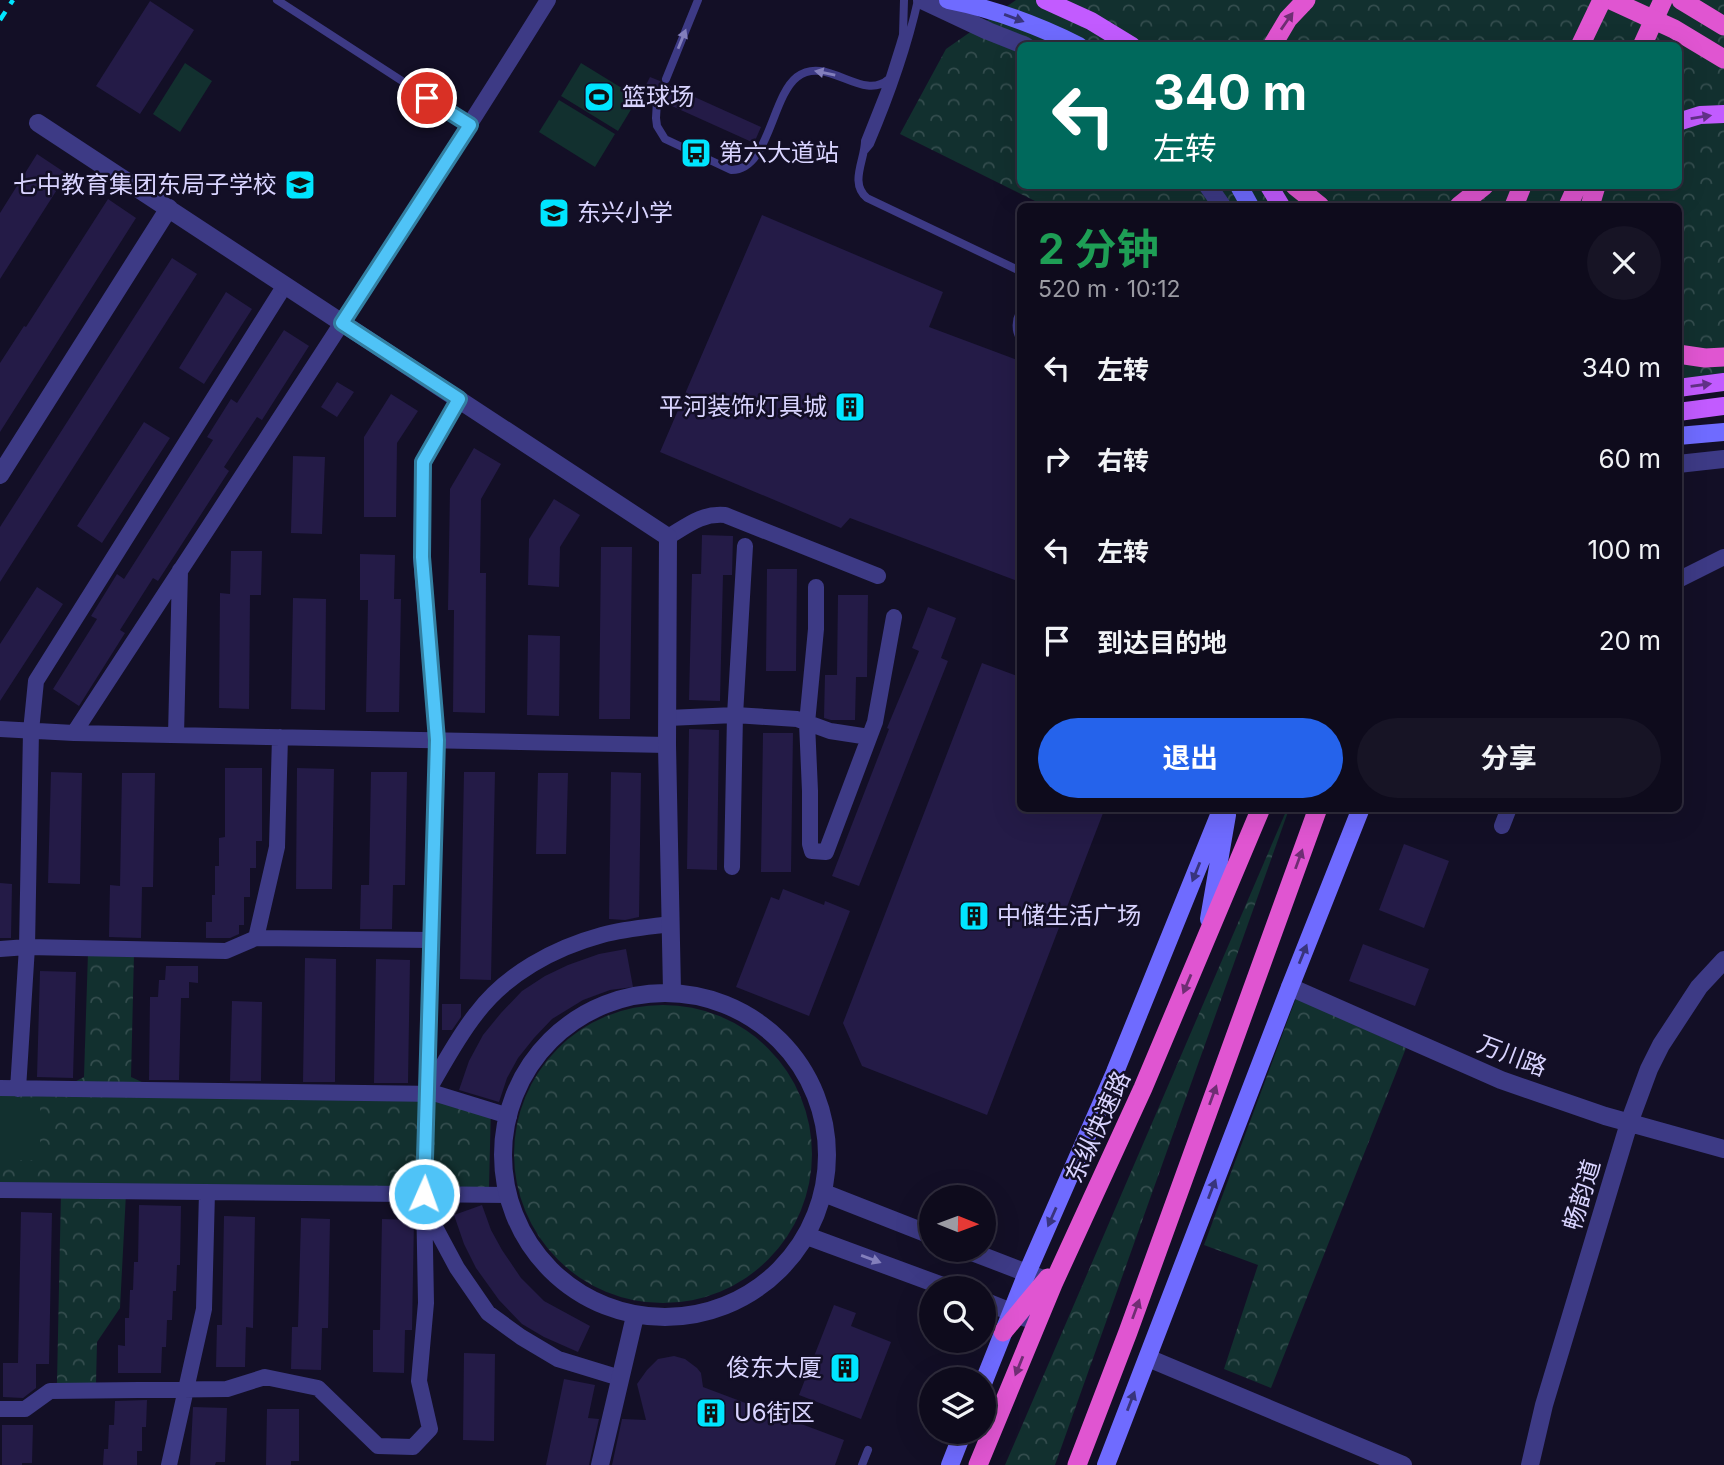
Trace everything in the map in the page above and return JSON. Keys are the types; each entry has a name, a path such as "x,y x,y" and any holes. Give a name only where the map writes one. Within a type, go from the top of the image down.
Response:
{"highway":[{"path":"1274,42 1288,19 1306,0"},
{"path":"1581,42 1602,0"},
{"path":"1611,0 1674,29 1724,59"},
{"path":"1644,42 1663,0"},
{"path":"1681,0 1724,26"},
{"path":"1299,189 1316,203"},
{"path":"1463,203 1480,189"},
{"path":"1682,355 1724,357"},
{"name":"东纵快速路","path":"1003,1332 1014,1313 1049,1282 1065,1258 1143,1088 1259,812"},
{"path":"1077,1465 1317,812"},
{"path":"978,1465 1036,1323 1049,1282"}],"main road":[{"path":"948,0 1004,14 1071,42"},
{"path":"1045,0 1091,21 1125,42"},
{"path":"1682,121 1724,114"},
{"path":"1682,387 1724,382"},
{"path":"1682,411 1724,406"},
{"path":"1682,436 1724,432"},
{"path":"1014,1313 1027,1273 1115,1072 1220,812"},
{"path":"1205,943 1227,812"},
{"path":"1106,1465 1359,812"},
{"path":"989,1367 1003,1332"},
{"path":"950,1465 958,1444"}],"street":[{"path":"74,733 342,323 548,0"},
{"path":"920,0 1017,42"},
{"path":"38,123 668,537"},
{"path":"0,475 169,208"},
{"path":"18,1089 27,947 31,731 36,681 285,285"},
{"path":"0,1409 25,1409 50,1391 228,1389 265,1377 318,1388 378,1446 413,1447 430,1429 419,1381 426,1303 424,1194 437,740 422,557 423,462 459,399"},
{"path":"1682,464 1724,459"},
{"path":"668,537 700,518 712,514 725,515 878,576"},
{"path":"668,537 667,745 672,991"},
{"path":"732,867 736,715 746,546"},
{"path":"1682,578 1724,557"},
{"path":"176,735 180,570"},
{"path":"816,587 816,629 807,723 812,851 826,852 875,722 894,617"},
{"path":"668,718 736,715 797,719 830,730 869,737"},
{"path":"0,729 74,733 667,745"},
{"path":"256,938 277,848 280,737"},
{"path":"1502,826 1507,812"},
{"path":"426,1094 450,1051 477,1012 513,977 552,953 603,935 671,924"},
{"path":"0,950 27,947 226,951 256,938 431,940"},
{"name":"畅韵道","path":"1530,1465 1544,1405 1629,1123 1649,1069 1661,1045 1699,987 1724,960"},
{"name":"万川路","path":"1290,987 1501,1080 1629,1123 1724,1149"},
{"path":"672,991 719,1000 761,1023 795,1056 818,1098 826,1133 828,1145 824,1193 807,1236 783,1268 751,1294 715,1311 675,1318 635,1316 589,1300 550,1270 521,1231 505,1185 503,1136 516,1089 542,1047 579,1016 624,996 672,991"},
{"path":"0,1088 437,1094 509,1115"},
{"path":"0,1190 508,1195"},
{"path":"169,1465 204,1309 207,1192"},
{"path":"824,1193 919,1230"},
{"path":"424,1194 435,1227 457,1268 488,1313 558,1359 620,1378"},
{"path":"807,1236 919,1277"},
{"path":"996,1261 1049,1282"},
{"path":"996,1306 1036,1323"},
{"path":"600,1465 635,1316"},
{"path":"1148,1358 1403,1465"}],"lane":[{"path":"276,0 470,125"},
{"path":"666,79 698,0"},
{"path":"904,0 902,35 889,79 864,141 865,150 858,185 861,193 1017,270"},
{"path":"865,150 870,144 897,77 920,0"},
{"path":"657,101 657,126 664,139 731,170 740,171 753,161 790,83 805,72 821,71 872,87 889,79"},
{"path":"862,1465 868,1450"}],"green space":[{"path":"1016,0 1724,0 1724,376 1682,379 1682,203 1039,203 900,134 946,49"},
{"path":"185,63 212,81 180,132 153,114"},
{"name":"篮球场","path":"581,63 638,98 618,131 561,96"},
{"name":"篮球场","path":"559,100 615,134 595,167 539,132"},
{"path":"1286,812 1288,812 1055,1465 1005,1465"},
{"path":"88,953 134,954 131,1077 168,1094 452,1097 491,1106 489,1187 126,1193 120,1308 97,1342 96,1383 57,1383 61,1192 0,1192 0,1087 63,1088 84,1077"},
{"path":"1296,998 1406,1048 1271,1388 1224,1369 1258,1265 1204,1245"},
{"path":"663,1005 692,1008 720,1016 746,1030 768,1049 787,1071 801,1097 809,1125 812,1154 809,1183 801,1211 787,1237 768,1259 746,1278 720,1292 692,1300 663,1303 634,1300 606,1292 580,1278 558,1259 539,1237 525,1211 517,1183 514,1154 517,1125 525,1097 539,1071 558,1049 580,1030 606,1016 634,1008"},
{"path":"0,1105 40,1105 40,1160 0,1160"}],"building":[{"path":"150,1 194,30 140,114 96,86"},
{"path":"650,77 761,127 754,143 663,102 660,95 652,97 642,93"},
{"path":"37,154 67,174 0,279 0,213"},
{"path":"108,199 136,218 0,432 0,363"},
{"name":"平河装饰灯具城","path":"762,215 943,292 929,327 1017,360 1017,581 850,518 841,528 660,452"},
{"path":"172,258 197,274 0,582 0,527"},
{"path":"226,292 252,309 204,384 179,368"},
{"path":"284,330 309,346 262,420 257,417 224,467 229,471 158,581 153,578 120,630 125,633 79,706 53,689 97,619 91,616 117,574 124,579 213,440 207,437 231,399 237,403"},
{"path":"337,382 354,392 337,417 321,407"},
{"path":"391,394 418,411 397,443 396,517 364,517 364,437"},
{"path":"144,422 170,438 102,543 77,526"},
{"path":"474,448 501,464 481,499 480,573 486,573 485,713 453,712 454,610 448,610 450,489"},
{"path":"293,456 325,457 322,534 291,533"},
{"path":"554,499 580,515 560,547 559,587 528,585 529,539"},
{"path":"702,535 733,536 732,575 723,575 720,701 689,700 692,574 701,574"},
{"path":"601,547 632,547 630,719 599,719"},
{"path":"231,551 262,551 261,595 250,595 249,709 219,708 220,593 230,594"},
{"path":"360,554 395,555 394,599 401,599 399,712 366,712 368,600 360,600"},
{"path":"767,569 797,569 796,671 766,671"},
{"path":"37,587 63,604 0,701 0,644"},
{"path":"838,595 868,595 867,677 856,677 855,720 824,718 825,675 837,675"},
{"path":"293,598 326,599 325,710 291,709"},
{"path":"928,607 956,618 941,658 948,661 859,886 832,876 919,651 912,648"},
{"path":"528,635 560,636 559,716 527,715"},
{"name":"中储生活广场","path":"982,663 1017,676 1017,812 1103,812 987,1115 862,1066 843,1023"},
{"path":"689,729 719,730 717,870 687,869"},
{"path":"763,733 793,733 791,872 761,872"},
{"path":"225,768 262,768 262,841 256,841 256,868 250,868 250,897 244,897 244,925 239,925 239,934 230,938 206,938 206,922 212,922 215,866 219,866 219,838 225,837"},
{"path":"297,768 334,769 332,889 296,889"},
{"path":"51,772 82,773 80,884 48,883"},
{"path":"371,772 407,772 405,885 393,885 392,929 360,929 361,885 369,885"},
{"path":"464,772 495,772 491,980 460,979"},
{"path":"611,772 641,773 639,917 625,920 609,919"},
{"path":"122,773 155,773 153,887 142,887 141,938 109,937 110,885 120,886"},
{"path":"538,773 568,773 566,854 536,854"},
{"path":"1404,844 1449,861 1424,928 1379,910"},
{"path":"0,883 12,884 11,938 0,938"},
{"path":"783,889 824,905 825,901 850,911 809,1016 736,987 771,897 779,900"},
{"path":"1363,944 1429,969 1415,1006 1349,981"},
{"path":"626,949 633,987 610,990 583,1000 552,1019 518,1058 507,1078 499,1102 459,1090 469,1061 483,1035 522,991 568,965 599,954"},
{"path":"305,958 336,959 335,1082 303,1082"},
{"path":"376,959 410,960 408,1083 374,1083"},
{"path":"166,966 198,966 198,983 189,982 189,998 181,998 179,1080 149,1080 150,997 158,997 159,980 165,980"},
{"path":"40,971 76,972 73,1078 37,1077"},
{"path":"232,1001 262,1002 261,1081 230,1081"},
{"path":"442,1004 461,1004 461,1017 452,1030 442,1030"},
{"path":"139,1205 181,1206 180,1265 177,1265 176,1291 173,1291 172,1320 167,1320 166,1347 162,1347 161,1373 118,1373 118,1345 125,1346 125,1318 129,1318 134,1262 138,1262"},
{"path":"482,1205 491,1230 521,1278 544,1301 590,1326 578,1352 522,1324 499,1300 476,1268 454,1215"},
{"path":"21,1212 52,1213 49,1364 36,1364 36,1388 23,1398 3,1397 3,1363 18,1363"},
{"path":"224,1216 255,1217 253,1328 246,1327 245,1367 216,1367 217,1325 222,1325"},
{"path":"301,1218 330,1219 328,1328 322,1328 321,1370 291,1369 292,1327 298,1327"},
{"path":"382,1219 414,1220 412,1330 405,1330 404,1373 373,1372 373,1330 380,1330"},
{"name":"俊东大厦","path":"834,1305 856,1313 851,1326 891,1342 861,1419 799,1395"},
{"path":"464,1353 495,1354 494,1441 463,1440"},
{"name":"U6街区","path":"674,1356 685,1359 697,1368 701,1373 703,1387 844,1440 835,1465 612,1465 622,1419 646,1420 637,1384 658,1359"},
{"path":"564,1379 595,1385 588,1418 599,1419 589,1465 546,1465"},
{"path":"147,1400 146,1427 142,1427 142,1451 137,1451 137,1465 103,1465 104,1449 108,1449 109,1425 114,1425 115,1401"},
{"path":"193,1407 227,1408 225,1462 216,1462 215,1465 190,1465"},
{"path":"267,1409 299,1409 299,1461 291,1461 291,1465 266,1465"},
{"path":"2,1425 33,1425 32,1463 2,1465"}],"railway":[{"path":"0,20 13,0"}],"place":[{"name":"篮球场","path":"599,97"},
{"name":"第六大道站","path":"696,153"},
{"name":"七中教育集团东局子学校","path":"300,185"},
{"name":"东兴小学","path":"554,213"},
{"name":"平河装饰灯具城","path":"850,407"},
{"name":"中储生活广场","path":"974,916"},
{"name":"俊东大厦","path":"845,1368"},
{"name":"U6街区","path":"711,1413"}],"route":[{"path":"424,1194 437,740 422,557 423,462 459,399 342,323 470,125 427,98"}]}
